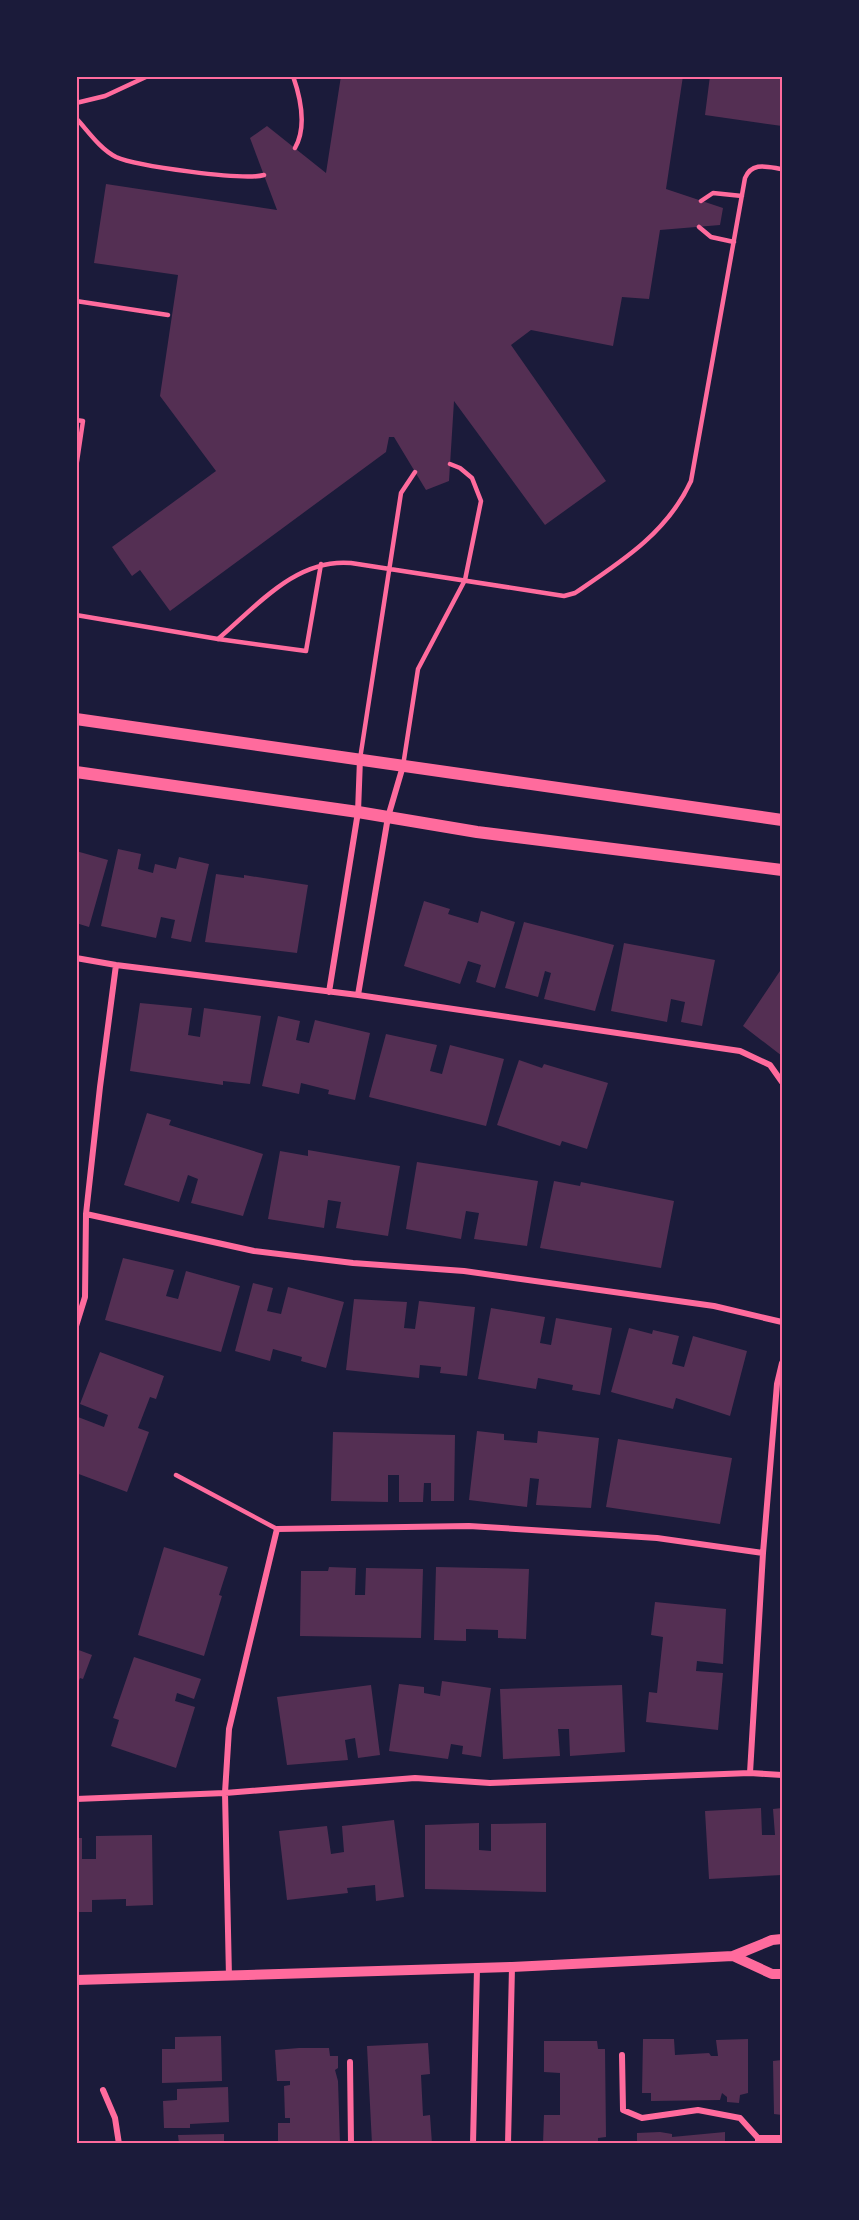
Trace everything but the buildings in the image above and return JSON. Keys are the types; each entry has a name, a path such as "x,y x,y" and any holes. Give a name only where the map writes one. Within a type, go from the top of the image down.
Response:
{"main road":[{"path":"76,719 783,820"},
{"path":"76,772 593,848 783,870"}],"street":[{"path":"329,992 358,812 360,759"},
{"path":"358,995 388,817 403,766"},
{"path":"76,958 358,995 740,1051 770,1065 783,1082"},
{"path":"76,1326 85,1297 86,1214 99,1087 116,965"},
{"path":"86,1214 254,1251 353,1263 464,1271 714,1306 783,1322"},
{"path":"750,1773 763,1552 777,1384 783,1363"},
{"path":"228,1977 225,1793 229,1730 278,1529 469,1526 657,1539 763,1552"},
{"path":"76,1799 225,1793 416,1778 490,1783 750,1773 783,1775"},
{"path":"76,1980 512,1967 733,1956 772,1940 783,1939"},
{"path":"733,1956 772,1974 783,1974"},
{"path":"508,2144 512,1967"},
{"path":"473,2144 477,1968"},
{"path":"622,2055 623,2110 642,2118 698,2110 740,2118 758,2141 783,2138"},
{"path":"350,2062 351,2144"},
{"path":"103,2090 115,2118 119,2144"}],"lane":[{"path":"76,103 105,96 148,76"},
{"path":"293,76 302,119 301,132 295,148"},
{"path":"76,118 104,148 123,159 238,178 264,175"},
{"path":"218,639 293,576 321,564 341,562 388,568 551,595 575,593 651,538 664,526 691,481 745,178 752,168 760,165 783,169"},
{"path":"701,201 714,193 742,196"},
{"path":"699,227 711,237 734,242"},
{"path":"76,301 168,315"},
{"path":"76,420 83,421 76,468"},
{"path":"403,766 418,669 465,580 470,562 480,496 468,474 450,464"},
{"path":"360,759 401,493 415,471"},
{"path":"76,615 306,651 321,564"},
{"path":"176,1475 278,1529"}]}
